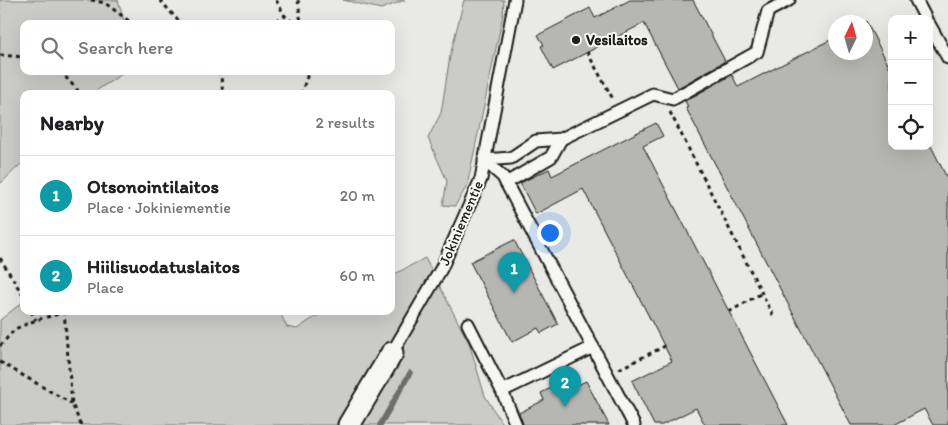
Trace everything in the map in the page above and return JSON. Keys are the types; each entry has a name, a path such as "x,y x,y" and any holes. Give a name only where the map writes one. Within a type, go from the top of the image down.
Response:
{"street":[{"name":"Jokiniementie","path":"350,425 392,354"}],"lane":[{"name":"Jokiniementie","path":"392,354 442,269 481,179 515,0"},
{"path":"484,160 511,158 536,141 560,140 653,94 673,99 757,52 768,11 789,0"},
{"path":"916,0 924,15"},
{"path":"933,31 948,58"},
{"path":"506,183 551,157 560,140"},
{"path":"484,160 503,177 634,425"},
{"path":"468,324 502,391 516,425"},
{"path":"502,391 593,346"}],"path":[{"path":"91,0 105,3 128,20"},
{"path":"160,0 178,20"},
{"path":"276,0 284,16 290,20"},
{"path":"298,0 300,20"},
{"path":"276,20 284,16"},
{"path":"588,52 619,110"},
{"path":"0,55 20,57"},
{"path":"64,75 77,90"},
{"path":"220,75 222,90"},
{"path":"302,90 308,75"},
{"path":"662,96 774,317"},
{"path":"0,258 20,290"},
{"path":"729,312 762,293"},
{"path":"33,315 36,320"},
{"path":"0,346 15,329 54,315"},
{"path":"65,315 72,404 81,425"},
{"path":"608,374 664,346"},
{"path":"0,362 72,404"}],"shaded area":[{"path":"0,0 118,0 124,20 20,20 20,75 120,75 97,90 20,90 20,165 0,184"},
{"path":"343,0 405,0 381,9"},
{"path":"464,0 504,0 503,15 467,186 455,206 443,205 447,181 428,138 441,113 450,56"},
{"path":"425,258 469,343 485,396 503,425 0,425 0,320 20,304 20,315 281,315 287,327 297,329 318,315 395,315 395,274"}],"building":[{"name":"Vesilaitos","path":"630,0 693,0 725,61 678,88 644,23 553,70 541,46 544,45 538,35 590,8 595,18"},
{"path":"873,35 888,64 888,150 933,150 948,180 948,425 933,425 924,409 894,425 851,425 686,108 688,107 685,101 732,75 738,87 828,41 828,60 873,60"},
{"path":"656,123 663,136 643,146 788,425 705,425 696,408 662,425 654,425 632,381 672,361 583,189 536,214 520,183 549,169 552,176"},
{"path":"514,240 558,324 541,333 538,328 512,342 470,262"},
{"path":"586,381 609,425 523,425 519,413 544,400 541,393 557,385 561,393"}],"waterway":[{"path":"380,425 410,373"}],"place":[{"name":"Vesilaitos","path":"576,40"},
{"name":"Otsonointilaitos","path":"514,293"},
{"name":"Hiilisuodatuslaitos","path":"565,407"}]}
